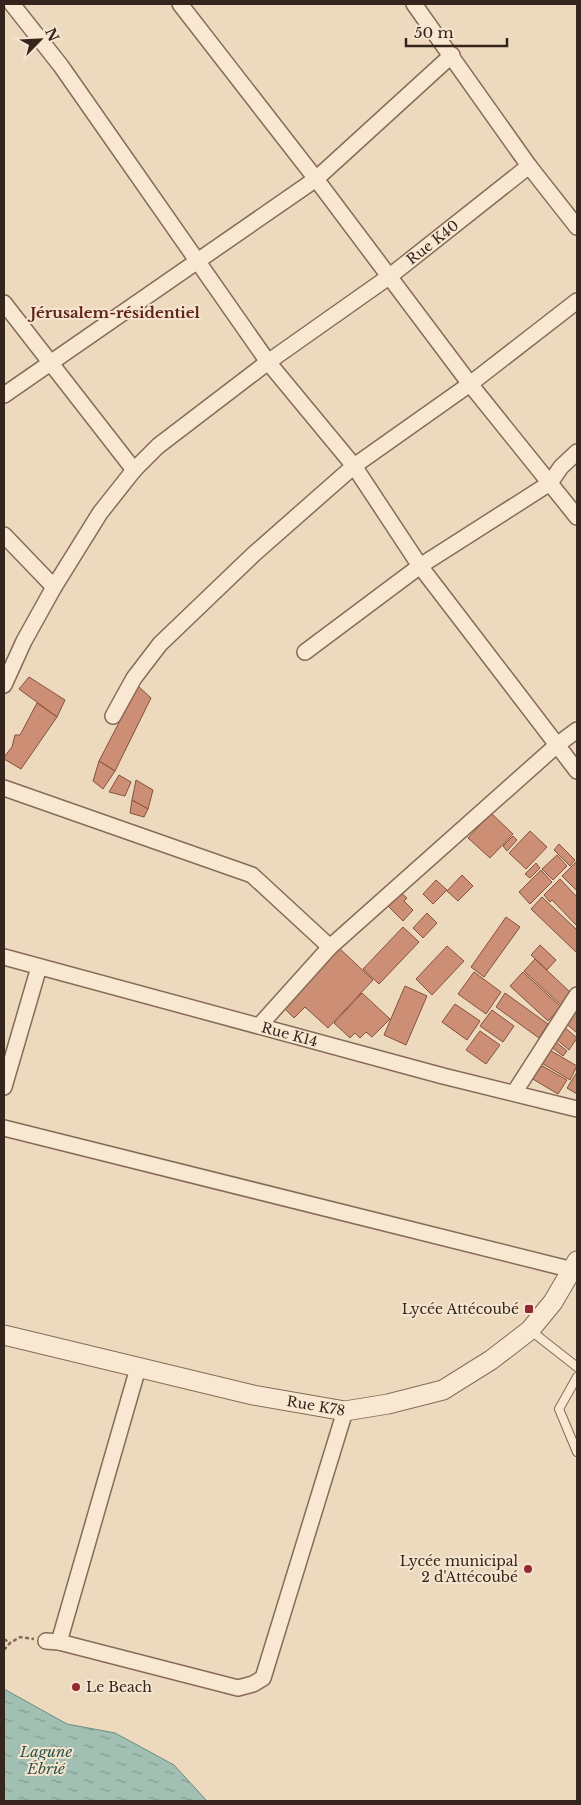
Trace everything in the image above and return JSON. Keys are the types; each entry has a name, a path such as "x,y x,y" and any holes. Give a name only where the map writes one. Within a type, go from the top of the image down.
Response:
{"street":[{"path":"12,4 61,66 268,362 354,466 420,566 577,771"},
{"path":"180,4 316,179 470,384 577,517"},
{"path":"414,4 529,166 577,226"},
{"path":"4,395 316,179 452,55"},
{"name":"Rue K40","path":"4,685 24,641 54,587 100,513 134,470 158,446 268,362 390,276 529,166"},
{"path":"113,716 134,678 160,644 255,553 354,466 470,384 577,300"},
{"path":"4,303 134,470"},
{"path":"306,652 420,566 550,483 561,466 577,452"},
{"path":"4,535 54,587"},
{"path":"259,1026 330,947 557,745 577,730"},
{"path":"4,788 252,875 330,947"},
{"name":"Rue K14","path":"4,957 577,1109"},
{"path":"4,1087 39,967"},
{"path":"514,1093 577,995"},
{"path":"4,1128 575,1266"},
{"name":"Rue K78","path":"4,1335 253,1395 345,1411 388,1404 444,1390 491,1360 530,1330 553,1302 575,1266"},
{"path":"138,1368 53,1641 238,1688 253,1684 263,1678 345,1411"}],"lane":[{"path":"530,1330 577,1367"},
{"path":"577,1377 558,1409 577,1452"}],"path":[{"path":"4,1650 20,1636 53,1641"},
{"path":"4,1639 10,1643"}],"water":[{"name":"Lagune Ébrié","path":"4,1689 67,1724 115,1733 174,1765 207,1801 4,1801"}],"building":[{"path":"29,677 65,700 57,717 19,689"},
{"path":"138,686 151,698 115,771 99,761"},
{"path":"37,703 57,717 21,769 4,759 4,757 12,747 15,735 20,735"},
{"path":"99,761 115,771 103,789 93,781"},
{"path":"119,775 131,782 125,796 109,792"},
{"path":"136,780 153,790 148,809 132,800"},
{"path":"132,800 148,809 144,817 130,813"},
{"path":"491,813 513,834 490,858 468,838"},
{"path":"530,831 547,847 526,869 509,853"},
{"path":"513,836 517,840 507,851 503,846"},
{"path":"559,844 575,860 570,866 554,850"},
{"path":"557,855 567,866 553,880 542,869"},
{"path":"577,861 577,891 562,876"},
{"path":"536,863 540,868 530,878 525,874"},
{"path":"541,870 552,882 530,904 519,892"},
{"path":"462,875 473,886 458,901 447,891"},
{"path":"560,879 577,897 577,926 552,900 550,902 544,895"},
{"path":"436,880 447,890 433,904 423,894"},
{"path":"401,893 407,898 404,901 413,910 403,921 388,906"},
{"path":"542,897 577,930 577,953 531,909"},
{"path":"427,913 437,923 423,938 413,928"},
{"path":"506,917 520,927 484,977 471,967"},
{"path":"403,927 419,942 379,984 363,969"},
{"path":"540,945 556,960 547,970 531,955"},
{"path":"447,946 464,961 432,995 416,979"},
{"path":"339,948 373,980 328,1028 305,1007 294,1018 283,1007"},
{"path":"535,959 571,993 561,1005 524,971"},
{"path":"474,972 501,992 486,1014 458,994"},
{"path":"523,972 561,1007 548,1021 510,986"},
{"path":"405,986 427,996 406,1045 384,1035"},
{"path":"362,993 390,1019 372,1037 366,1032 360,1038 355,1033 350,1038 334,1023"},
{"path":"505,993 548,1024 539,1038 496,1007"},
{"path":"455,1004 480,1021 467,1040 442,1022"},
{"path":"577,1006 577,1033 562,1020"},
{"path":"492,1010 514,1026 503,1042 480,1026"},
{"path":"563,1026 577,1038 569,1050 554,1037"},
{"path":"480,1031 500,1045 486,1064 466,1050"},
{"path":"555,1041 567,1051 563,1056 550,1046"},
{"path":"548,1049 577,1066 570,1080 540,1062"},
{"path":"539,1064 567,1080 558,1094 531,1078"},
{"path":"577,1072 577,1094 567,1088"}],"place":[{"name":"Lycée Attécoubé","path":"529,1309"},
{"name":"Lycée municipal 2 d'Attécoubé","path":"528,1569"},
{"name":"Le Beach","path":"76,1687"}],"district":[{"name":"Jérusalem-résidentiel","path":"115,313"}]}
